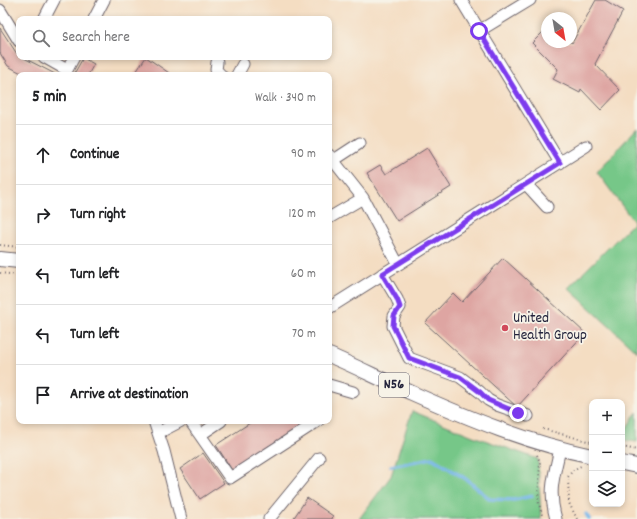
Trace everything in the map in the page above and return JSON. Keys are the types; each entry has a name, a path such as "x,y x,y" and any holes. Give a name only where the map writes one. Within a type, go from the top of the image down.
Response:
{"main road":[{"path":"0,259 16,261"},
{"name":"N56","path":"332,356 460,414 535,442 560,449 587,461"},
{"path":"625,464 637,466"}],"street":[{"path":"46,16 54,0"},
{"path":"96,16 104,0"},
{"path":"461,0 560,163"},
{"path":"479,31 530,0"},
{"path":"0,10 16,36"},
{"path":"49,60 67,70 72,60"},
{"path":"217,62 216,70 218,72"},
{"path":"239,72 243,64"},
{"path":"360,143 332,158 363,198 398,264"},
{"path":"332,306 586,146"},
{"path":"526,184 547,207"},
{"path":"332,216 363,198"},
{"path":"382,274 400,307 394,316 393,326 409,358 460,377 488,400 528,416"},
{"path":"332,386 353,392"},
{"path":"155,424 164,451 181,519"},
{"path":"158,433 175,424"},
{"path":"192,424 230,478 313,424"},
{"path":"200,435 216,424"},
{"path":"556,519 552,504 552,482 560,449"},
{"path":"269,519 319,458"}],"path":[{"path":"0,245 16,247"},
{"path":"0,273 16,275"},
{"path":"537,428 589,441"},
{"path":"625,448 637,450"},
{"path":"536,454 540,462 538,500 543,519"},
{"path":"577,519 569,503 568,477 573,470 587,461"}],"green space":[{"path":"637,128 637,352 568,288 634,222 597,172"},
{"path":"412,411 473,436 538,459 541,519 359,519 391,476"},
{"path":"637,412 637,442 625,440 625,430"}],"building":[{"path":"596,0 605,0 623,11 595,64 620,90 601,110 581,89 580,93 553,79 558,69 532,43 541,34 541,48 577,48 577,34"},
{"path":"0,28 16,52 16,60 28,60 51,72 19,72 8,66 0,53"},
{"path":"82,60 87,60 94,64 90,72 75,72"},
{"path":"144,60 150,60 168,72 136,72"},
{"path":"427,148 451,187 397,221 367,173 380,165 386,174"},
{"name":"United Health Group","path":"503,258 585,333 517,407 425,323 453,293 462,302"},
{"path":"248,424 302,424 232,470 216,445"},
{"path":"203,453 224,483 200,499 180,469"},
{"path":"307,498 333,516 332,519 293,519"}],"waterway":[{"path":"391,466 432,458 466,479 490,499 514,500 532,496"},
{"path":"586,514 589,519"}],"place":[{"name":"United Health Group","path":"505,328"}],"route":[{"path":"479,31 560,163 382,274 400,307 392,321 409,358 460,377 488,400 518,413"}]}
